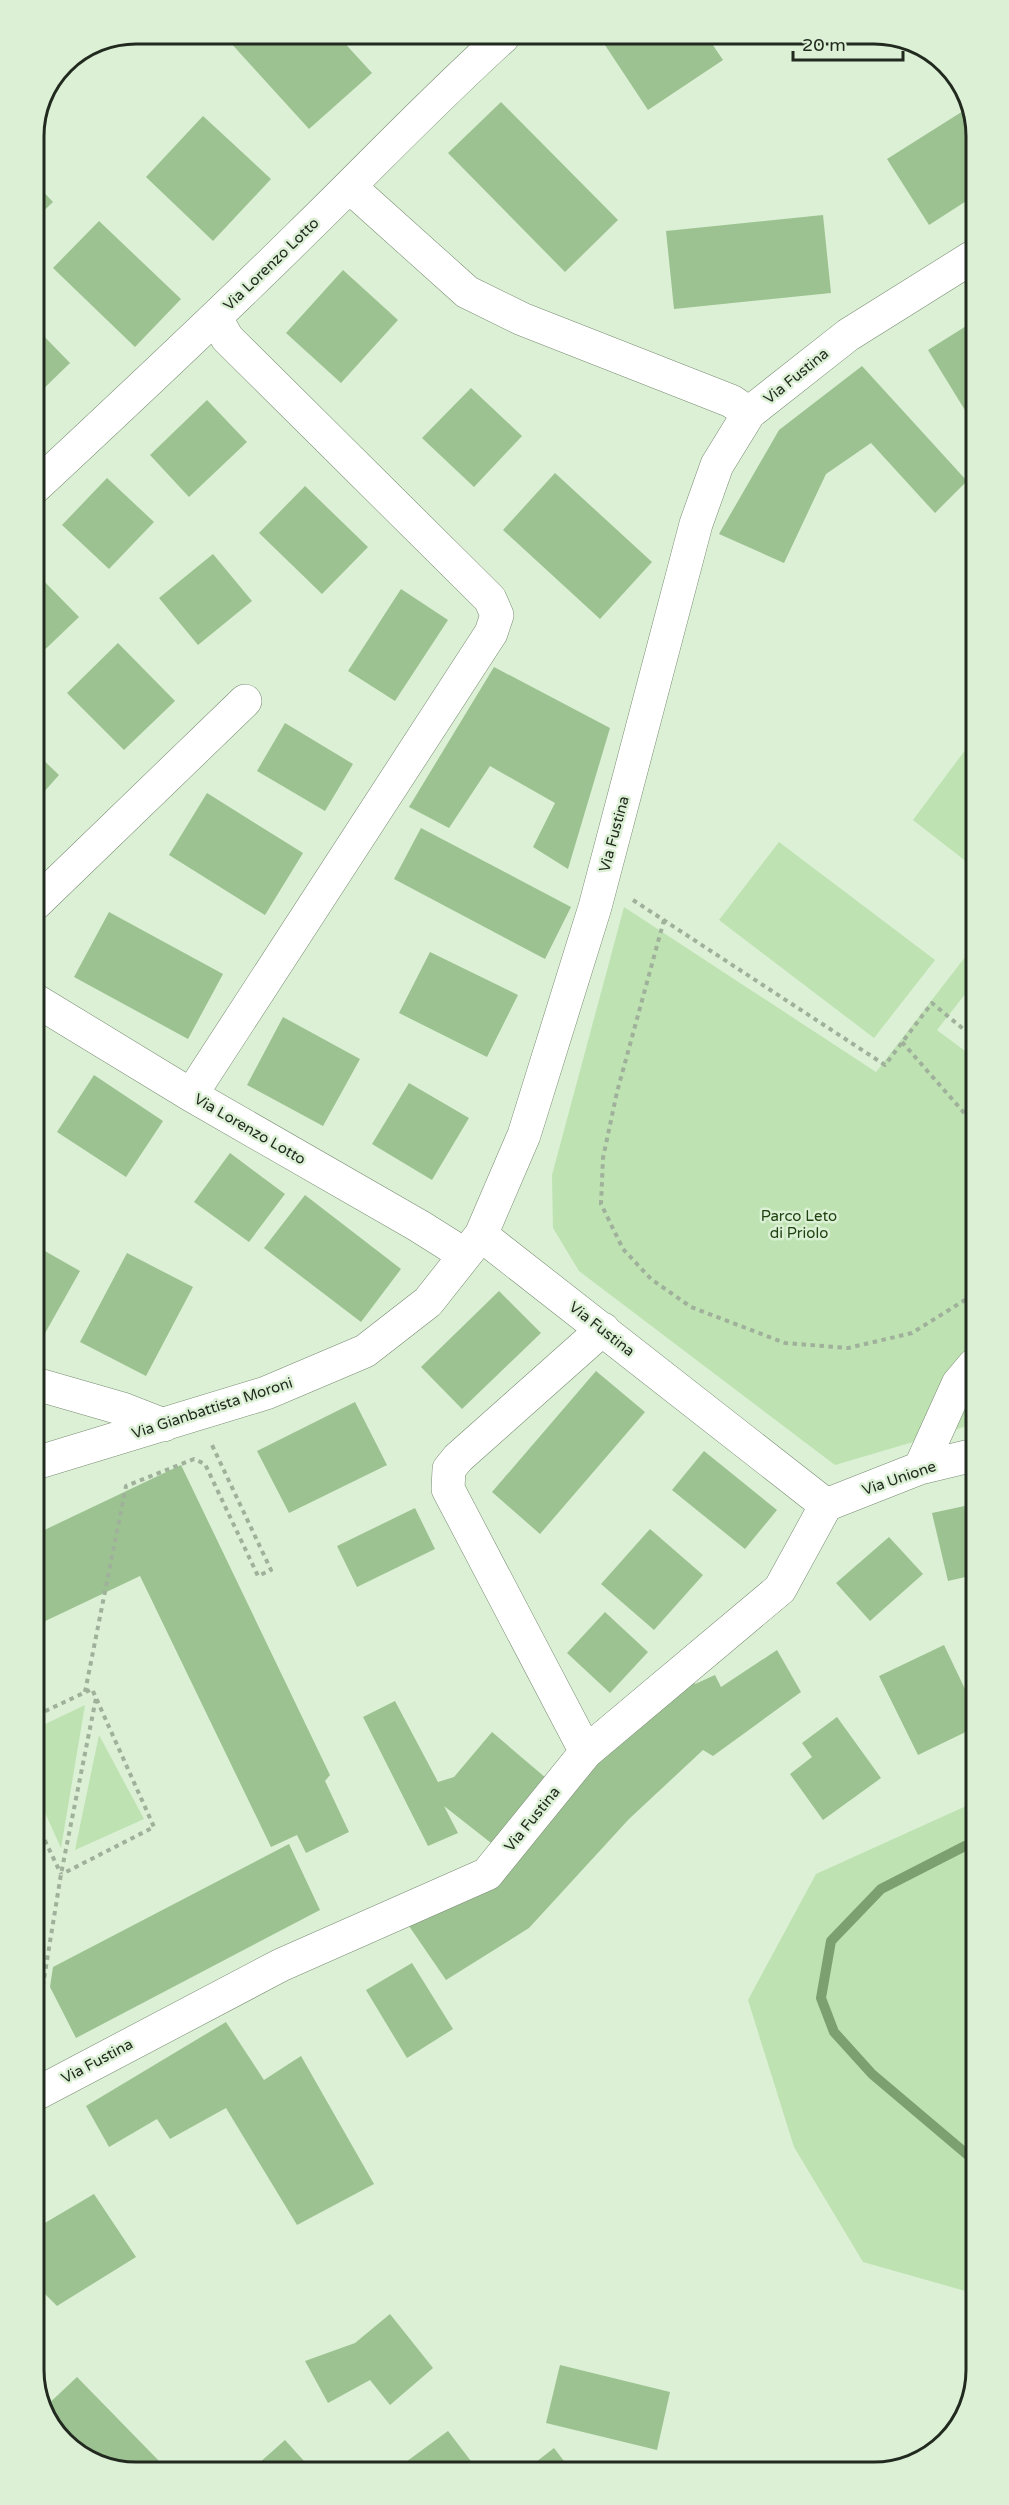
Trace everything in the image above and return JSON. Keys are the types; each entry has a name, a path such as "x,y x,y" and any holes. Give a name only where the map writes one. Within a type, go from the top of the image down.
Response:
{"street":[{"name":"Via Lorenzo Lotto","path":"44,479 216,318 350,187 439,95 495,44"},
{"path":"350,187 467,292 522,319 731,401 749,413"},
{"name":"Via Fustina","path":"44,2089 281,1965 488,1874 586,1752 780,1589 826,1505 603,1329 473,1245 524,1136 602,883 696,524 717,465 749,413 848,335 966,261"},
{"path":"191,1095 491,633 497,615 490,599 227,338 216,318"},
{"path":"44,895 245,701"},
{"name":"Via Lorenzo Lotto","path":"44,1005 191,1095 419,1226 473,1245"},
{"name":"Via Gianbattista Moroni","path":"44,1461 266,1393 365,1351 428,1302 473,1245"},
{"path":"586,1752 448,1489 449,1469 458,1458 603,1329"},
{"path":"920,1468 958,1384 966,1374"},
{"path":"44,1386 164,1425"},
{"name":"Via Unione","path":"826,1505 920,1468 966,1457"}],"path":[{"path":"602,883 885,1065 932,1003 966,1030"},
{"path":"664,921 616,1092 603,1158 601,1204 623,1249 651,1279 691,1307 785,1343 848,1348 912,1333 966,1300"},
{"path":"902,1042 966,1114"},
{"path":"85,1692 126,1486 194,1459 200,1460 205,1464 258,1576 271,1570 198,1415"},
{"path":"44,1712 92,1689 154,1827 61,1874"},
{"path":"44,1983 61,1874 96,1698"},
{"path":"44,1839 61,1874"}],"green space":[{"path":"966,749 966,861 913,820"},
{"path":"779,842 935,960 874,1038 719,920"},
{"name":"Parco Leto di Priolo","path":"624,907 876,1072 966,956 966,993 937,1030 966,1052 966,1426 835,1465 579,1271 553,1228 552,1175"},
{"path":"85,1705 61,1848 44,1810 44,1725"},
{"path":"99,1735 144,1819 75,1850"},
{"path":"966,1806 966,2291 863,2262 794,2147 748,2000 816,1874"}],"building":[{"path":"232,44 345,44 372,73 309,129"},
{"path":"604,44 712,44 723,60 648,110"},
{"path":"501,102 618,220 565,272 448,153"},
{"path":"962,112 966,136 966,201 929,225 887,159"},
{"path":"203,116 271,179 213,241 146,177"},
{"path":"44,193 53,202 44,211"},
{"path":"823,215 831,293 674,309 666,231"},
{"path":"99,221 181,299 135,347 53,268"},
{"path":"343,270 398,320 341,383 286,333"},
{"path":"966,326 966,412 928,350"},
{"path":"44,336 70,363 44,388"},
{"path":"862,366 966,482 935,513 871,443 826,474 784,563 719,534 779,430"},
{"path":"471,388 522,436 474,487 422,438"},
{"path":"207,400 247,442 189,497 150,455"},
{"path":"555,473 652,562 600,619 503,530"},
{"path":"107,478 154,522 109,569 62,525"},
{"path":"305,486 368,547 322,594 259,533"},
{"path":"213,554 252,601 198,645 159,598"},
{"path":"44,581 79,617 44,650"},
{"path":"401,589 448,620 395,701 348,671"},
{"path":"118,643 175,701 124,750 67,693"},
{"path":"494,667 610,728 568,869 533,847 555,803 490,766 449,828 409,807"},
{"path":"285,723 353,764 325,811 257,771"},
{"path":"44,761 59,775 44,792"},
{"path":"207,793 303,853 265,915 169,855"},
{"path":"421,828 571,907 545,959 394,879"},
{"path":"109,912 223,974 188,1039 74,977"},
{"path":"430,952 518,995 487,1057 399,1013"},
{"path":"283,1017 360,1059 323,1126 247,1085"},
{"path":"94,1075 163,1121 126,1177 57,1132"},
{"path":"409,1083 469,1118 432,1180 372,1144"},
{"path":"230,1153 285,1194 249,1242 194,1202"},
{"path":"305,1195 401,1269 361,1322 264,1248"},
{"path":"44,1251 80,1271 44,1335"},
{"path":"127,1253 193,1287 146,1376 80,1342"},
{"path":"499,1291 541,1333 462,1409 421,1367"},
{"path":"596,1371 645,1412 540,1534 492,1492"},
{"path":"355,1402 387,1465 289,1513 257,1451"},
{"path":"704,1451 777,1510 745,1549 672,1490"},
{"path":"181,1465 330,1775 325,1781 349,1832 306,1853 297,1835 271,1847 140,1576 44,1622 44,1530"},
{"path":"966,1506 966,1577 948,1581 932,1513"},
{"path":"415,1508 435,1549 357,1587 337,1546"},
{"path":"650,1529 703,1575 654,1630 601,1584"},
{"path":"889,1537 923,1574 870,1621 836,1583"},
{"path":"605,1612 648,1652 610,1693 567,1653"},
{"path":"944,1645 966,1691 966,1732 918,1755 879,1676"},
{"path":"777,1650 801,1692 713,1756 703,1750 629,1819 529,1928 446,1980 409,1926 591,1770 691,1675 695,1684 715,1675 721,1687"},
{"path":"395,1701 438,1782 454,1777 492,1732 553,1784 500,1850 444,1806 458,1833 428,1846 363,1717"},
{"path":"837,1717 881,1778 823,1820 790,1774 812,1757 802,1743"},
{"path":"289,1844 320,1910 76,2038 50,1987 53,1967"},
{"path":"412,1963 453,2029 407,2058 366,1990"},
{"path":"226,2022 264,2080 301,2056 374,2184 297,2225 226,2108 170,2139 157,2119 109,2147 86,2106"},
{"path":"94,2194 136,2257 57,2306 44,2293 44,2223"},
{"path":"390,2314 433,2368 390,2405 370,2380 328,2403 305,2361 355,2343"},
{"path":"560,2365 670,2392 657,2450 546,2423"},
{"path":"77,2377 159,2461 118,2460 90,2449 63,2425 50,2403"},
{"path":"448,2431 471,2461 407,2461"},
{"path":"285,2440 304,2461 261,2461"},
{"path":"554,2448 564,2462 537,2462"}],"waterway":[{"path":"966,1846 881,1889 831,1941 821,1998 834,2032 872,2074 966,2154"}]}
